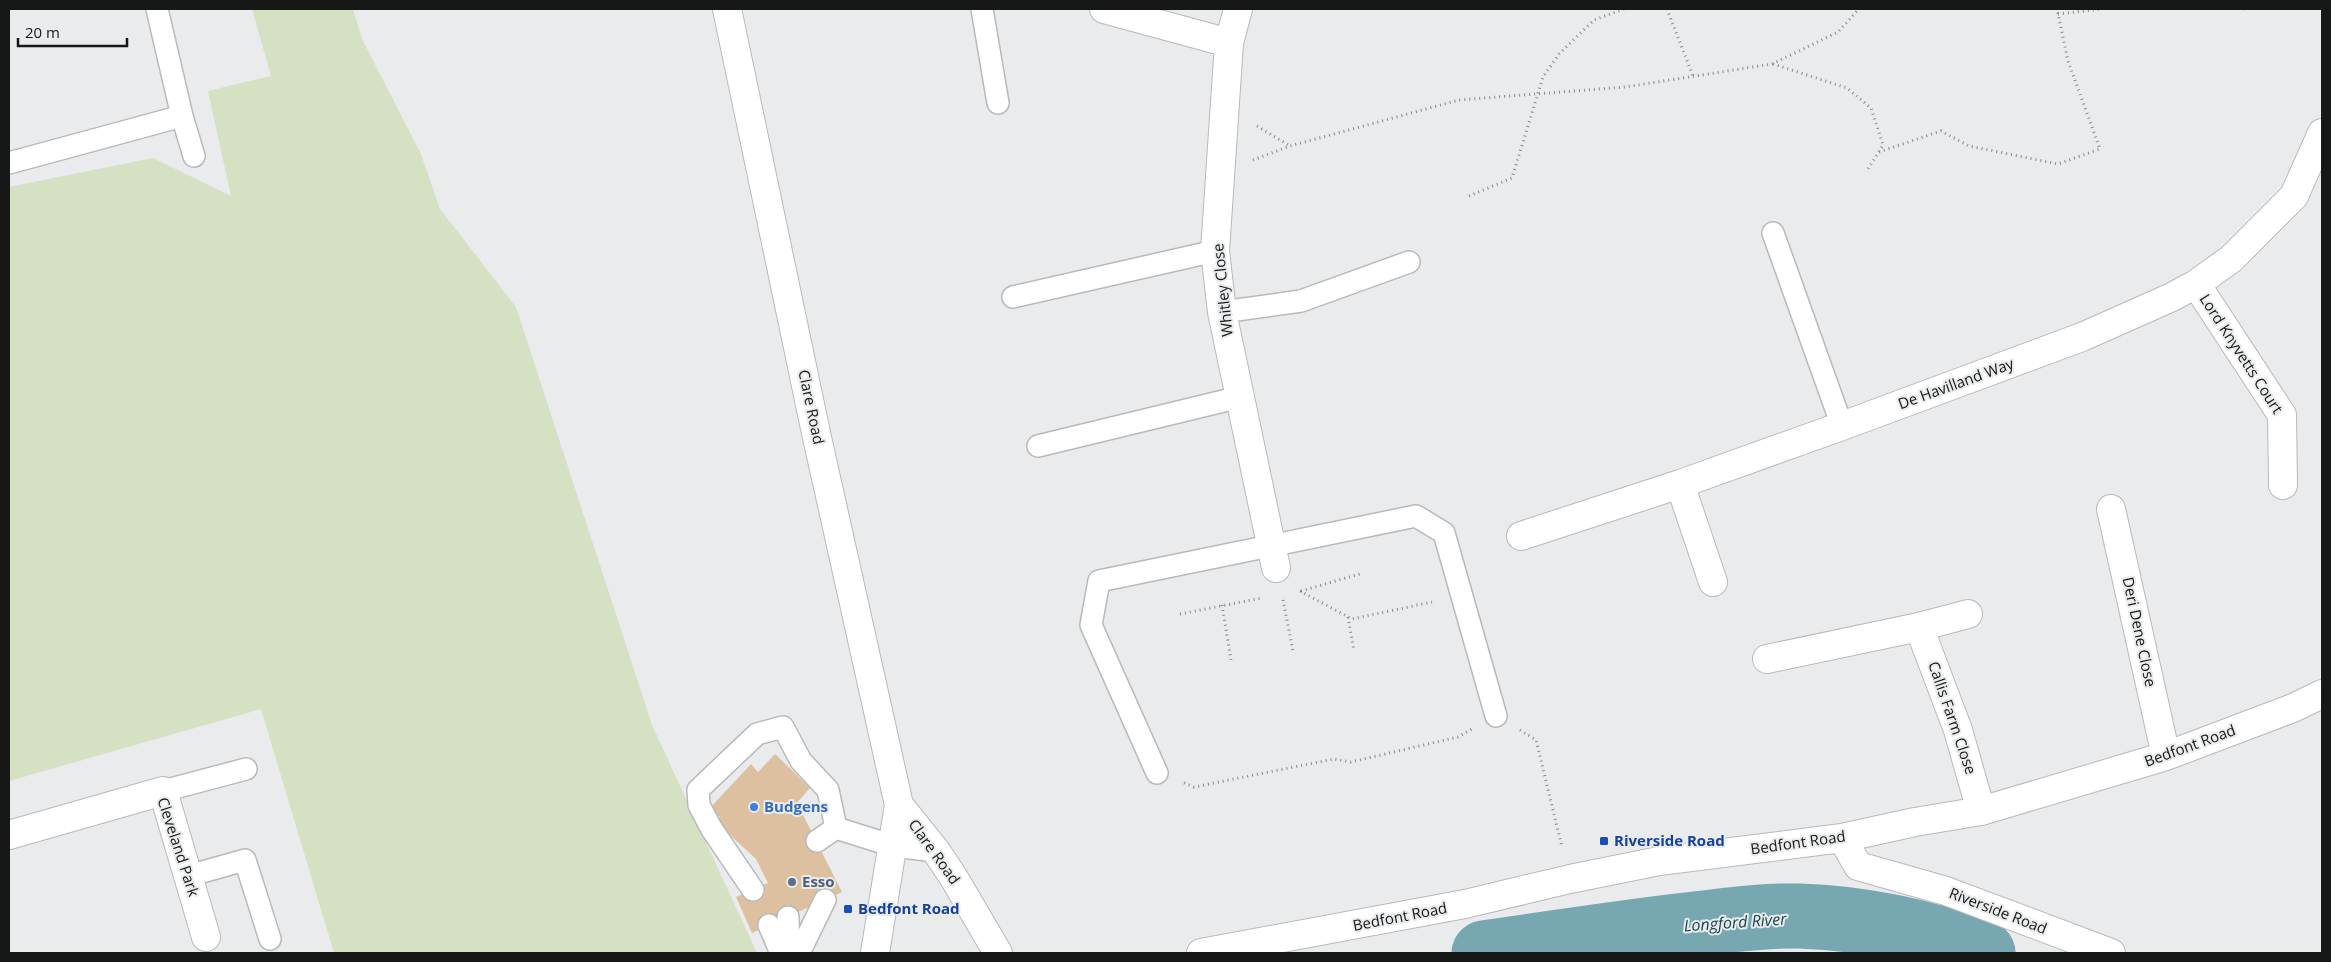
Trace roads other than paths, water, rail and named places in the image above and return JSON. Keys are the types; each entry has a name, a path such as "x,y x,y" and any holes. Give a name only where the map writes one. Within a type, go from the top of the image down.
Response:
{"street":[{"name":"Clare Road","path":"727,9 820,453 899,805 894,846 882,902 875,953"},
{"path":"1104,9 1229,43"},
{"name":"Whitley Close","path":"1238,9 1229,43 1216,251 1222,312 1276,570"},
{"name":"De Havilland Way","path":"1522,536 1680,484 1842,426 2082,337 2172,297 2196,284 2231,259 2294,196 2322,134"},
{"name":"Lord Knyvetts Court","path":"2196,284 2282,415 2283,485"},
{"path":"1680,484 1713,582"},
{"name":"Deri Dene Close","path":"2112,509 2166,756"},
{"path":"1767,659 1919,627 1968,614"},
{"name":"Callis Farm Close","path":"1919,627 1958,730 1981,811"},
{"name":"Bedfont Road","path":"1201,953 1465,904 1570,879 1659,861 1842,838 1915,822 1981,811 2166,756 2293,708 2322,694"},
{"name":"Cleveland Park","path":"9,835 163,791 206,937"},
{"name":"Clare Road","path":"899,805 936,850 998,953"},
{"name":"Riverside Road","path":"1842,838 1858,866 1946,891 2111,953"}],"lane":[{"path":"157,9 182,116 194,156"},
{"path":"982,9 998,103"},
{"path":"9,163 182,116"},
{"path":"1773,233 1842,426"},
{"path":"1013,296 1216,251"},
{"path":"1222,312 1301,301 1409,262"},
{"path":"1038,446 1240,397"},
{"path":"1158,773 1091,625 1099,581 1276,570 1416,516 1444,533 1496,716"},
{"path":"752,890 711,828 699,805 698,790 757,734 783,727 801,760 828,790 836,828"},
{"path":"163,791 246,770"},
{"path":"836,828 894,846 936,850"},
{"path":"816,841 836,828"},
{"path":"188,876 245,860 270,940"},
{"path":"795,953 816,904 799,953"},
{"path":"781,953 779,921 789,953"}],"waterway":[{"name":"Longford River","path":"1484,953 1661,928 1770,916 1823,917 1870,923 1916,932 1983,953"}],"place":[{"name":"Budgens","path":"754,807"},
{"name":"Riverside Road","path":"1604,841"},
{"name":"Esso","path":"792,882"},
{"name":"Bedfont Road","path":"848,909"}]}
